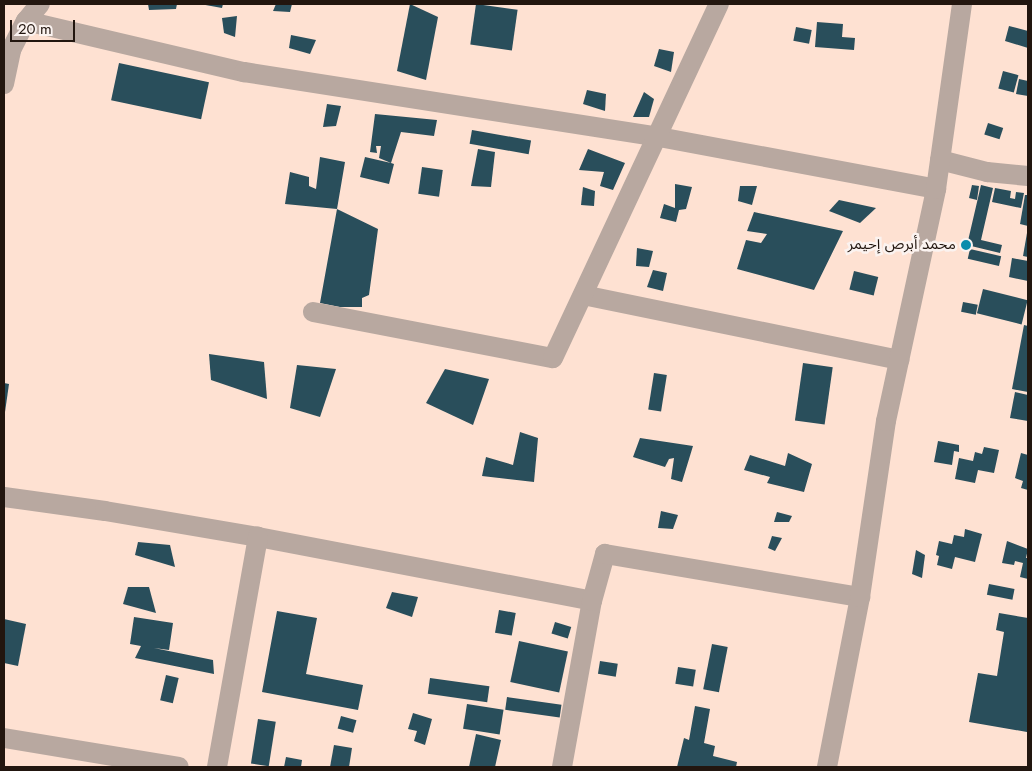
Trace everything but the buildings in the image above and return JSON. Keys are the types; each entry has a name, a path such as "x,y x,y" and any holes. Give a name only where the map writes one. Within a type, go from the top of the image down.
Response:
{"street":[{"path":"4,84 12,50 26,21 40,4"},
{"path":"313,312 553,358 659,136 719,4"},
{"path":"827,767 860,597 886,422 936,189 962,4"},
{"path":"26,21 244,72 659,136 936,189"},
{"path":"940,160 987,172 1028,176"},
{"path":"583,295 899,360"},
{"path":"4,497 105,511 258,537 592,600"},
{"path":"218,767 258,537"},
{"path":"562,767 592,600 604,554 860,597"},
{"path":"4,738 179,767"}],"place":[{"name":"محمد أبرص إحيمر","path":"966,245"}]}
